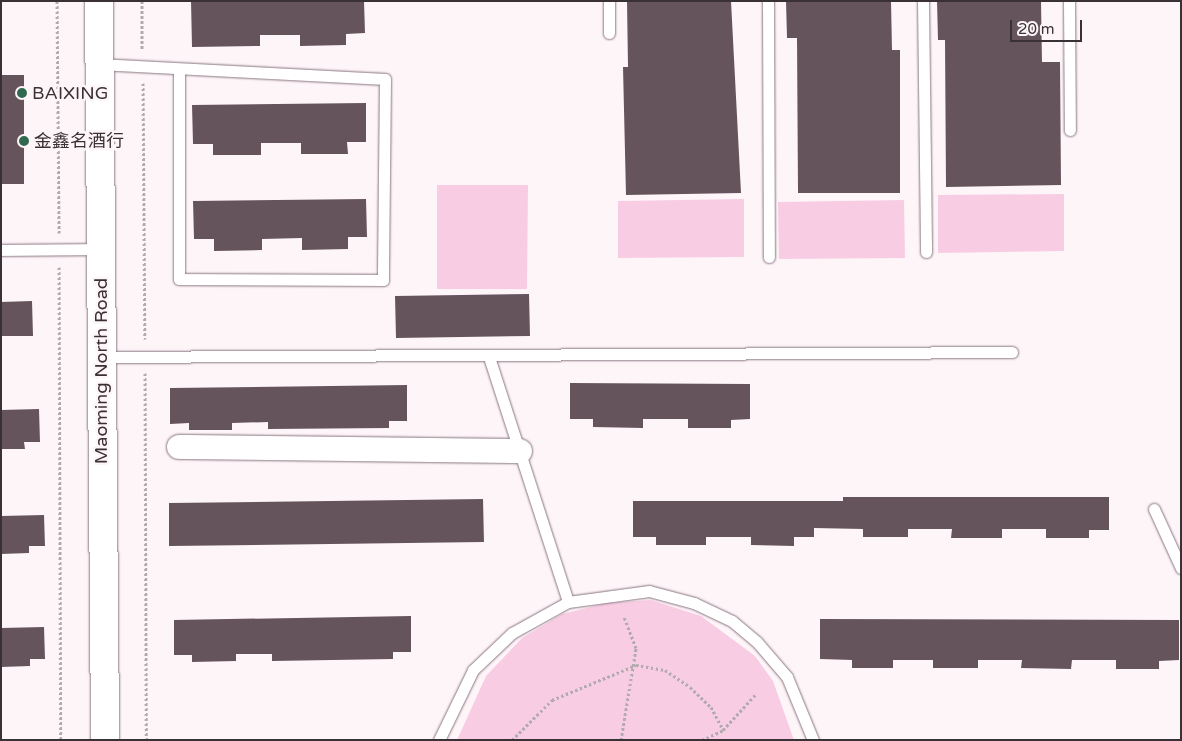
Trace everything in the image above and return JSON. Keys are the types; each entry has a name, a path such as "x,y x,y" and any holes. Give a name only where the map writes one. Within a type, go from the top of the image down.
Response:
{"street":[{"name":"Maoming North Road","path":"99,1 105,740"},
{"path":"179,447 520,451"}],"lane":[{"path":"609,1 609,33"},
{"path":"768,1 769,257"},
{"path":"923,1 926,252"},
{"path":"1070,1 1070,130"},
{"path":"100,64 385,79 383,280 179,279 179,69"},
{"path":"1,250 101,249"},
{"path":"101,357 489,357 1012,352"},
{"path":"489,357 568,602"},
{"path":"1154,509 1181,568"},
{"path":"439,740 474,670 512,633 568,602 649,591 694,603 732,621 757,642 787,677 813,740"}],"path":[{"path":"57,1 62,740"},
{"path":"621,740 636,665 636,648 624,617"},
{"path":"512,740 552,700 636,665 665,670 690,687 711,707 723,730"},
{"path":"702,740 723,730 756,694"}],"shaded area":[{"path":"437,185 528,185 527,289 437,289"},
{"path":"1064,194 1064,251 938,253 938,195"},
{"path":"744,199 744,257 618,258 618,201"},
{"path":"904,200 905,258 779,259 778,202"},
{"path":"651,600 701,616 755,656 773,681 794,740 457,740 486,676 522,638 562,614 607,603"}],"building":[{"path":"191,1 364,1 365,33 346,34 346,45 300,46 300,35 260,35 260,46 192,47"},
{"path":"627,1 731,1 741,193 626,195 623,67 628,67"},
{"path":"786,1 891,1 892,50 900,50 900,193 798,193 797,38 787,38"},
{"path":"937,1 1041,1 1042,62 1060,62 1061,185 946,187 945,40 938,40"},
{"path":"1,75 24,75 24,184 1,184"},
{"path":"366,103 366,142 347,142 348,154 301,154 301,143 261,143 261,155 213,155 213,144 193,144 192,105"},
{"path":"366,199 367,237 348,237 348,249 302,250 302,238 262,239 262,250 214,251 214,239 194,239 193,201"},
{"path":"529,294 530,336 396,338 395,296"},
{"path":"32,301 33,336 1,336 1,302"},
{"path":"570,383 750,384 750,419 731,420 731,428 688,428 688,419 643,419 643,428 593,427 593,419 570,419"},
{"path":"407,385 407,421 389,421 389,428 268,429 268,422 232,423 232,430 189,430 189,423 170,424 170,388"},
{"path":"39,409 40,442 24,442 25,449 1,449 1,410"},
{"path":"843,497 1109,497 1109,530 1089,530 1089,538 1046,538 1046,529 1002,529 1002,538 951,538 952,529 908,529 908,537 863,537 863,529 814,528 814,537 794,537 794,546 751,545 751,537 706,537 706,545 656,545 656,537 633,537 633,501 843,501"},
{"path":"483,499 484,542 169,546 169,503"},
{"path":"44,515 45,546 29,546 29,553 1,554 1,516"},
{"path":"411,616 411,652 393,652 393,659 272,661 272,654 236,654 236,661 192,662 192,655 174,655 174,620"},
{"path":"820,619 1179,620 1179,660 1159,661 1159,669 1116,669 1116,660 1072,660 1071,669 1021,668 1022,660 978,660 978,668 933,668 933,660 893,660 893,668 852,668 852,660 820,659"},
{"path":"44,627 45,659 30,659 30,666 1,667 1,628"}],"place":[{"name":"BAIXING","path":"22,93"},
{"name":"金鑫名酒行","path":"24,141"}]}
